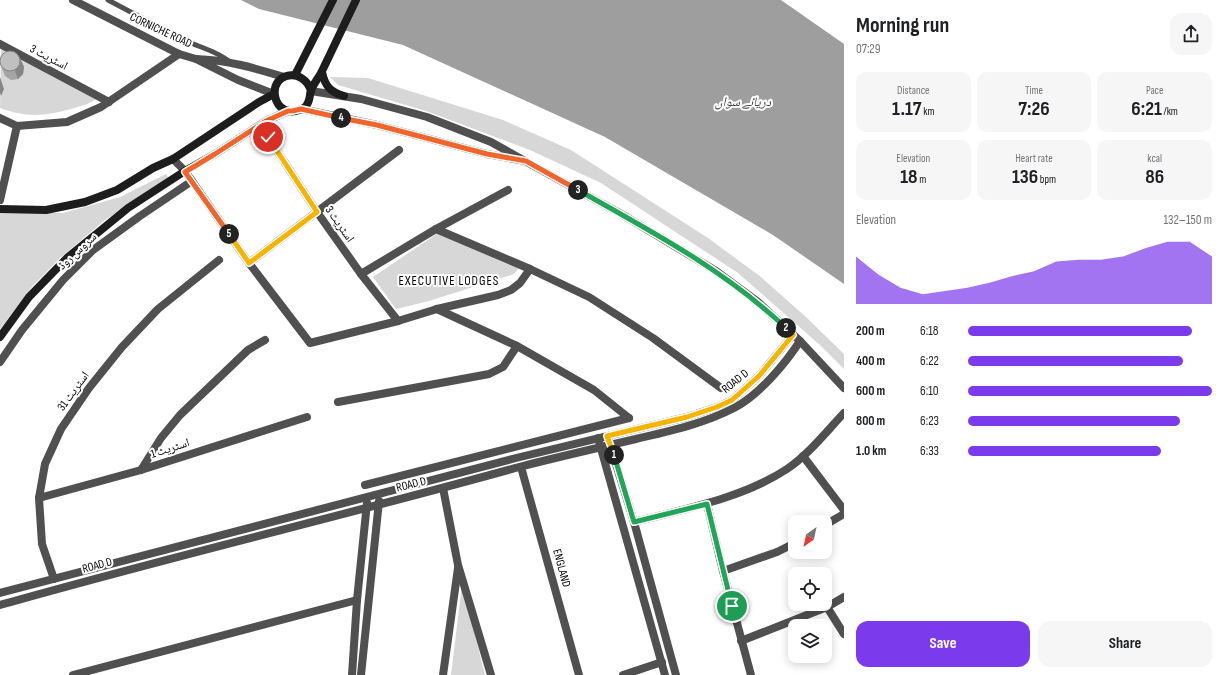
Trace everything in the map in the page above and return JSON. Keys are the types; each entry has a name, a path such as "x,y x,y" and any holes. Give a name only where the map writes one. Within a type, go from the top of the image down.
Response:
{"main road":[{"path":"295,75 306,56 333,0"},
{"path":"0,337 29,297 68,257 128,208 266,121 288,111 301,109 309,102 311,91 356,0"},
{"path":"323,69 325,83 327,86 337,94 344,96"},
{"path":"288,111 277,103 274,94 277,84 284,77 295,75 306,80 311,91"},
{"path":"0,209 46,210 85,202 117,190 153,168 173,159 258,102 274,94"}],"street":[{"name":"CORNICHE ROAD","path":"74,0 179,54 196,59"},
{"name":"اسٹریٹ 3","path":"0,44 109,102"},
{"path":"0,118 17,126 67,122 101,107 179,54"},
{"path":"196,59 231,62 284,77"},
{"path":"196,59 238,80 274,94"},
{"path":"311,91 361,99 426,117 491,142 623,215 716,271 758,302 800,341 844,388"},
{"path":"301,109 377,125 487,154 526,161"},
{"path":"0,200 17,126"},
{"name":"اسٹریٹ 3","path":"268,137 317,212 361,274 398,321"},
{"path":"249,263 399,150"},
{"path":"173,159 192,181 249,263 310,343 398,321 437,309 498,295 511,290 520,283 530,269"},
{"name":"سروس روڈ","path":"0,362 22,330 54,292 93,250 192,181"},
{"path":"361,274 436,229 508,190"},
{"path":"436,229 530,269 589,297 653,338 721,388"},
{"name":"اسٹریٹ 31","path":"54,579 42,544 39,498 45,464 61,429 89,388 122,347 158,309 219,260"},
{"path":"365,486 629,418 594,390 517,346 437,309"},
{"name":"ROAD D","path":"0,593 367,497 598,438 687,417 717,407 732,400 759,376 793,335"},
{"path":"141,470 161,438 180,415 248,350 264,340"},
{"name":"ROAD D","path":"0,605 184,554 367,508 521,467 694,425 737,407 758,390 783,364 800,341"},
{"path":"338,402 489,374 503,366 517,346"},
{"path":"634,522 707,504 770,478 787,469 803,456 844,413"},
{"name":"اسٹریٹ 1","path":"39,498 141,470 307,417"},
{"path":"607,436 634,522 676,675"},
{"path":"598,438 665,675"},
{"path":"803,456 844,510"},
{"name":"ENGLAND","path":"521,467 579,675"},
{"path":"444,488 458,565 490,675"},
{"path":"361,675 379,494"},
{"path":"352,675 357,600 367,497"},
{"path":"707,504 741,641 751,675"},
{"path":"832,521 844,514"},
{"path":"723,571 777,552 788,546"},
{"path":"443,675 458,565"},
{"path":"832,604 844,597"},
{"path":"73,675 357,600"},
{"path":"741,641 817,611"},
{"path":"830,611 844,634"},
{"path":"623,675 662,662"}],"lane":[{"path":"108,0 198,46 222,55 231,62"}],"shaded area":[{"path":"1,47 98,98 78,107 36,115 27,115 0,108"},
{"path":"330,77 368,78 503,120 571,150 708,238 761,277 807,318 844,354 844,369 821,346 738,273 601,183 530,150 426,111 338,85"},
{"path":"166,174 169,179 105,220 60,258 31,288 0,329 0,211 63,213 120,197"},
{"path":"438,233 519,268 514,274 429,301 396,309 373,277"},
{"path":"462,584 485,675 451,675"}],"water":[{"name":"دریائے سواں","path":"241,0 781,0 844,44 844,284 773,235 605,137 403,45 259,9"}],"building":[{"path":"10,51 17,54 20,61 17,68 10,71 3,68 0,61 3,54"}],"district":[{"name":"EXECUTIVE LODGES","path":"449,280"}],"route":[{"path":"268,137 317,212 249,263 185,172 266,121 288,111 296,111 301,109 377,125 487,154 526,161 623,215 716,271 758,302 793,335 759,376 732,400 717,407 687,417 607,436 634,522 707,504 732,606"}]}
